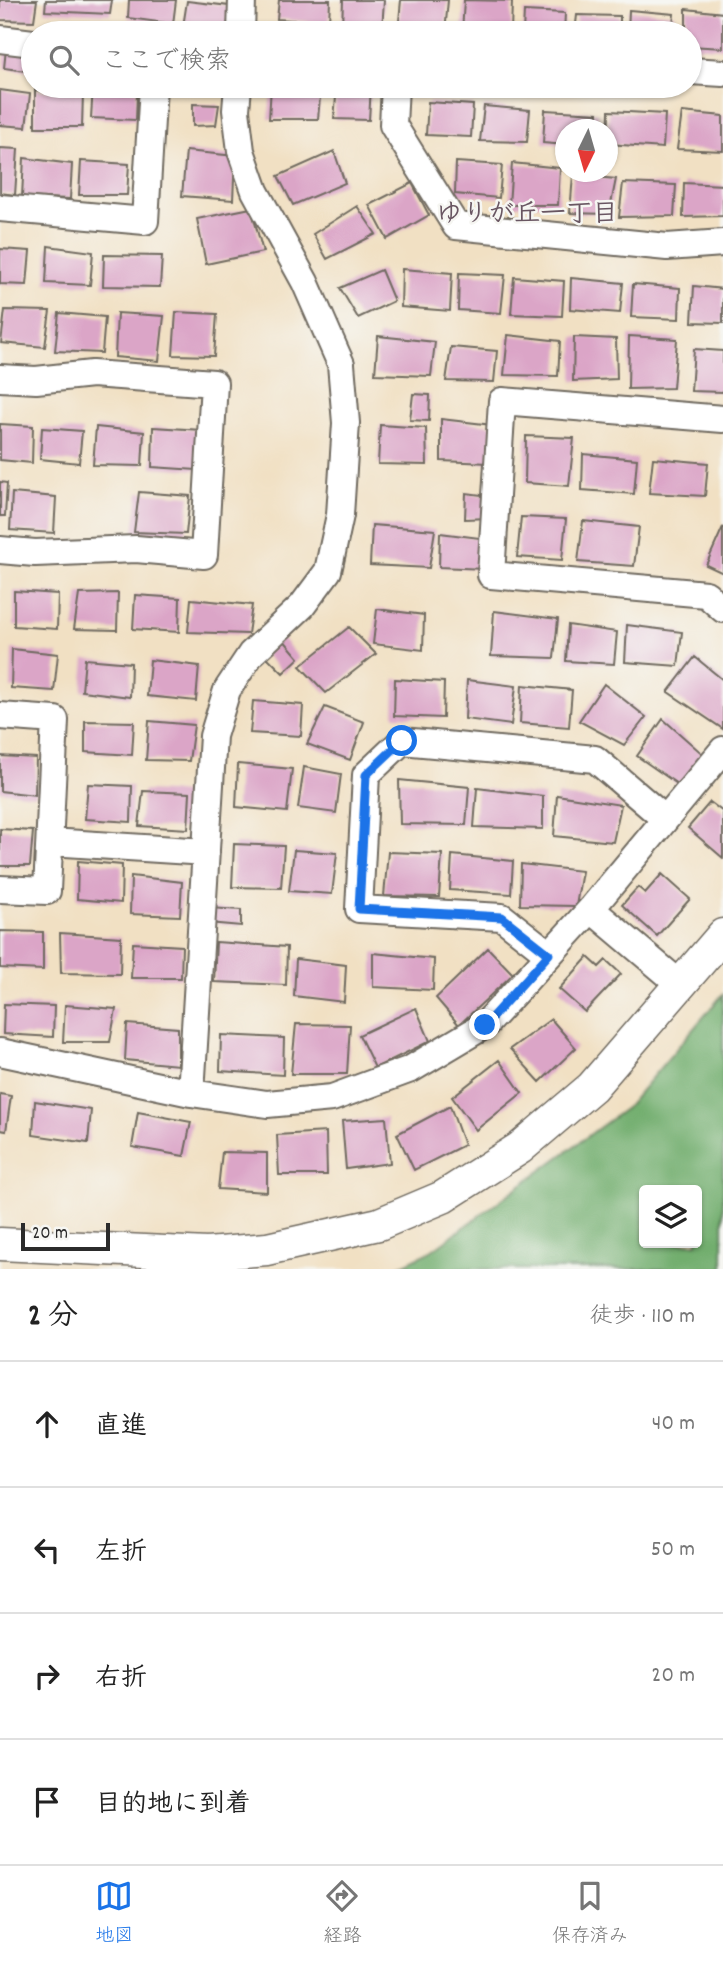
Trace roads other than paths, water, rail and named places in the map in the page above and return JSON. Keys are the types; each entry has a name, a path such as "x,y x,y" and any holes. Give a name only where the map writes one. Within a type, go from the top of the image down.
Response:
{"street":[{"path":"241,21 242,0"},
{"path":"0,39 21,42"},
{"path":"702,72 723,73"},
{"path":"0,208 145,221 152,98"},
{"path":"191,1093 213,736 227,690 251,654 302,606 328,570 340,515 346,423 341,363 305,282 255,191 241,151 237,98"},
{"path":"394,98 393,125 456,226 667,247 723,243"},
{"path":"0,377 36,380 92,374 214,383 204,555 136,549 35,553 0,550"},
{"path":"723,419 502,401 491,575 705,594 723,609"},
{"path":"0,716 55,720 47,891 0,890"},
{"path":"549,954 502,917 359,909 366,775 402,741 595,759 665,819"},
{"path":"0,1052 191,1093 267,1104 332,1098 411,1069 485,1025 591,909 723,750"},
{"path":"50,842 206,852"},
{"path":"591,909 681,985"},
{"path":"0,1244 207,1254 267,1249 379,1224 443,1197 520,1148 592,1087 723,935"}],"district":[{"name":"ゆりが丘一丁目","path":"527,212"}]}
